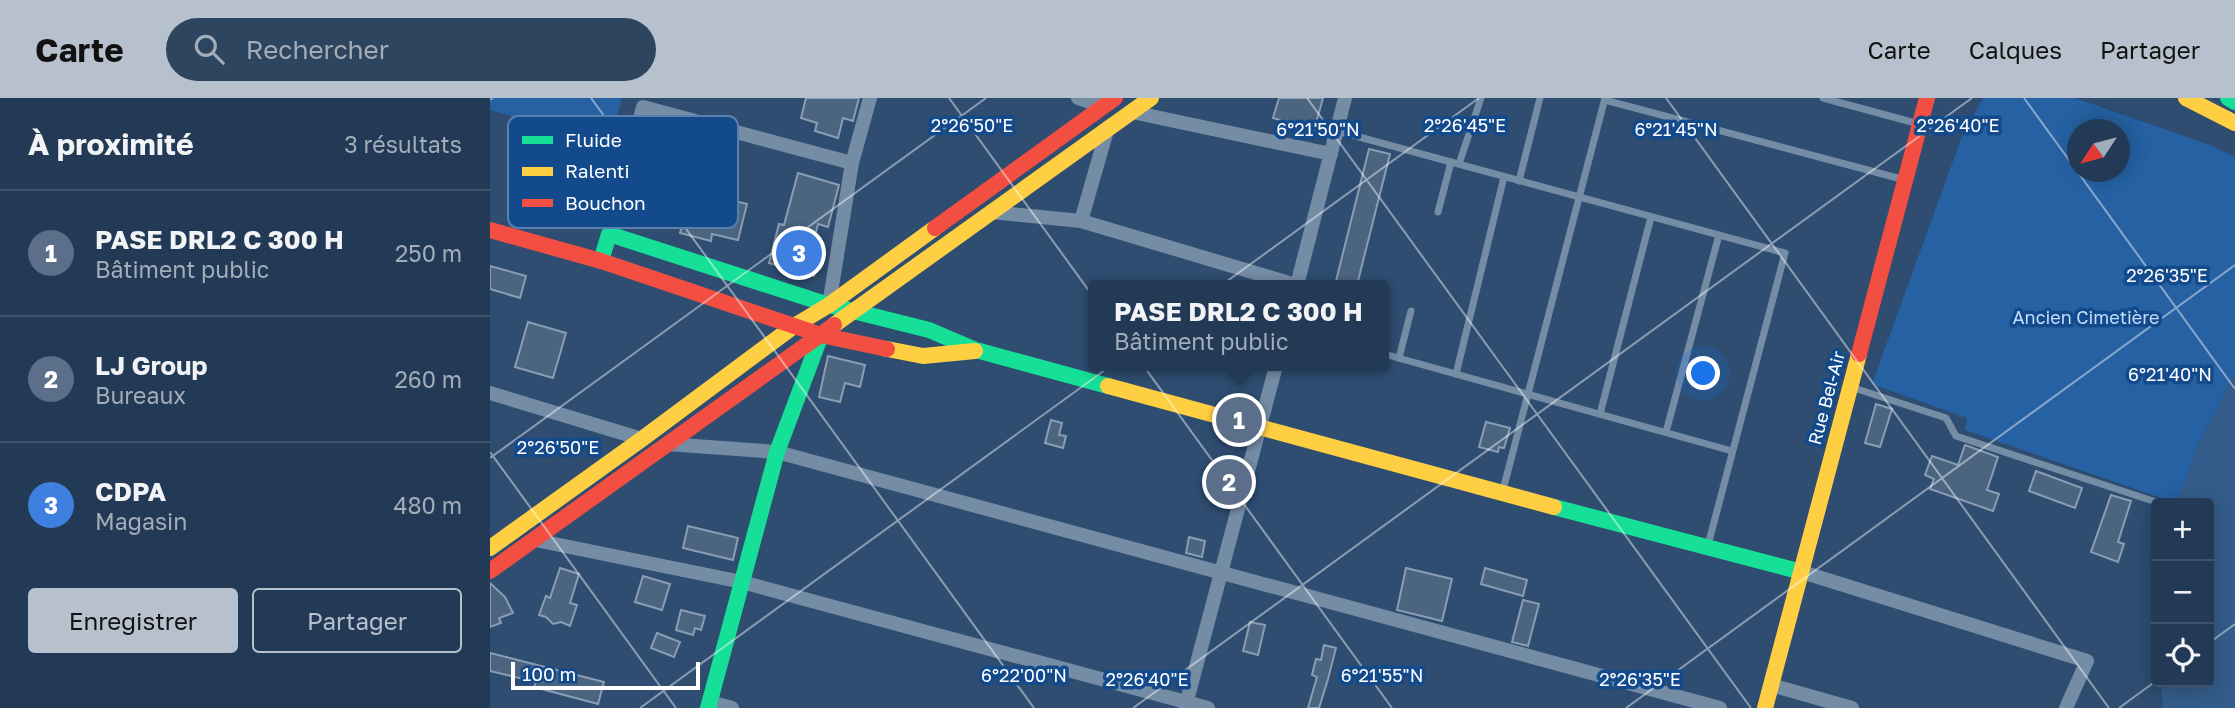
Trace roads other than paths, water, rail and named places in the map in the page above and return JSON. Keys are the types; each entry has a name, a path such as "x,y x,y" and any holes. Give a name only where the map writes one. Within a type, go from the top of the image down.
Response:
{"main road":[{"path":"490,571 1151,98"},
{"name":"Rue Bel-Air","path":"1765,708 1927,98"},
{"path":"2186,98 2235,122"},
{"path":"2228,98 2235,102"},
{"path":"490,548 794,326 829,305 1109,102"},
{"path":"490,230 601,261 821,335 923,356 976,351"},
{"path":"601,261 608,234 852,312 929,330 976,351 1802,572"},
{"path":"709,705 777,453 821,335"}],"street":[{"path":"829,305 852,163 870,98"},
{"path":"1078,98 1109,102"},
{"path":"1297,280 1345,98"},
{"path":"641,116 643,107 677,116"},
{"path":"1132,112 1331,154"},
{"path":"1081,221 1108,127"},
{"path":"738,132 852,163"},
{"path":"990,212 1081,221 1279,280"},
{"path":"608,234 610,228"},
{"path":"1186,705 1275,371"},
{"path":"490,393 642,439"},
{"path":"667,444 777,453 1720,708"},
{"path":"490,530 507,535"},
{"path":"535,540 742,582 1186,705 1208,708"},
{"path":"1802,572 2087,661 2066,708"},
{"path":"1771,685 1852,708"},
{"path":"709,705 732,708"}],"lane":[{"path":"1438,212 1481,98"},
{"path":"1519,181 1540,98"},
{"path":"1824,98 1920,125"},
{"path":"1503,494 1605,99 1905,181"},
{"path":"1337,131 1785,253 1707,547"},
{"path":"1456,374 1504,177"},
{"path":"1600,414 1651,217"},
{"path":"1666,432 1719,235"},
{"path":"1399,358 1411,311"},
{"path":"1389,355 1732,451"},
{"path":"1850,387 1946,418 1956,436 2151,500"}],"place":[{"name":"CDPA","path":"799,253"},
{"name":"PASE DRL2 C 300 H","path":"1239,420"},
{"name":"LJ Group","path":"1229,482"}],"park label":[{"name":"Ancien Cimetière","path":"2086,318"}]}
